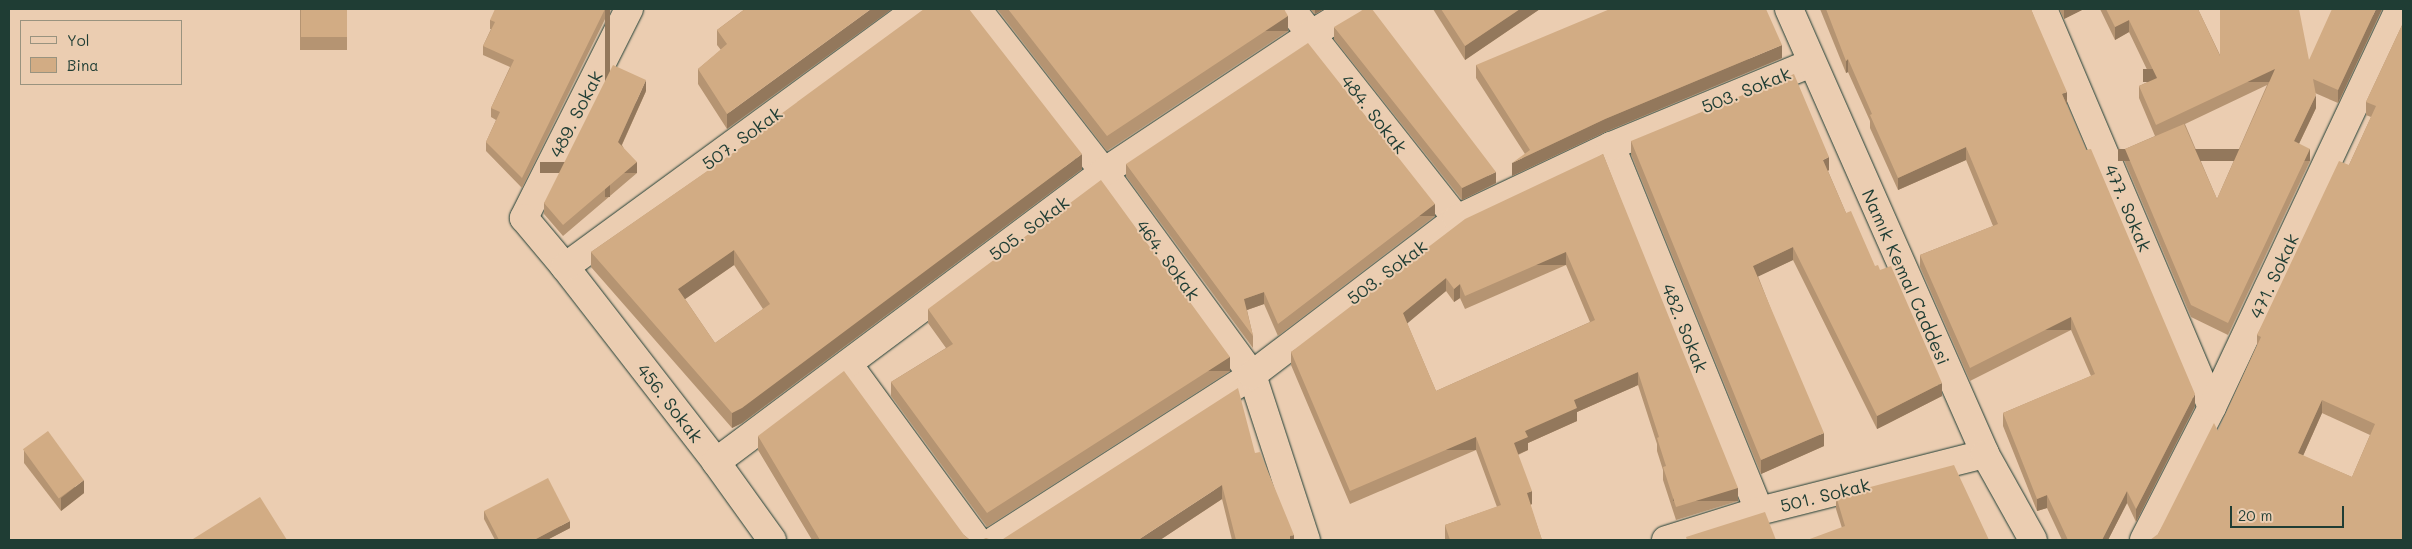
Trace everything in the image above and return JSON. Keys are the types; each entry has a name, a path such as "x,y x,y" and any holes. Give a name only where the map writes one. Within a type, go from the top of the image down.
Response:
{"street":[{"name":"489. Sokak","path":"524,218 629,9"},
{"name":"507. Sokak","path":"565,267 918,9"},
{"name":"464. Sokak","path":"977,9 1104,172 1252,376 1306,540"},
{"name":"484. Sokak","path":"1291,9 1457,219"},
{"name":"505. Sokak","path":"716,462 1104,172 1310,35 1353,9"},
{"name":"Namık Kemal Caddesi","path":"1788,9 1985,454 2033,540"},
{"name":"477. Sokak","path":"2043,9 2212,407"},
{"name":"471. Sokak","path":"2144,540 2212,407 2400,9"},
{"name":"503. Sokak","path":"995,540 1252,376 1457,219 1611,146 1811,63"},
{"name":"482. Sokak","path":"1611,146 1760,511"},
{"name":"456. Sokak","path":"524,218 565,267 716,462 772,540"},
{"path":"848,364 977,540"},
{"name":"501. Sokak","path":"1666,540 1760,511 1985,454"}],"building":[{"path":"301,9 347,9 347,37 301,37"},
{"path":"495,9 605,9 522,178 486,142 500,112 491,108 514,60 483,46 495,22 490,20"},
{"path":"745,9 871,9 727,114 698,69 727,44 717,30"},
{"path":"924,9 969,9 1082,154 742,408 732,413 591,252 746,144 744,141","holes":["734,250 770,304 715,343 678,289"]},
{"path":"1008,9 1284,9 1288,16 1107,136"},
{"path":"1363,9 1372,9 1496,172 1462,188 1334,27"},
{"path":"1441,9 1520,9 1465,46"},
{"path":"1610,9 1766,9 1782,45 1605,119 1512,163 1530,150 1476,65"},
{"path":"1826,9 2031,9 2067,92 2062,94 2086,150 2091,149 2195,394 2136,509 2127,491 2102,540 2068,540 2047,495 2037,499 2003,413 2095,374 2071,317 1970,368 1920,255 1998,224 1966,147 1898,178 1848,59 1846,61"},
{"path":"2106,9 2198,9 2220,56 2220,9 2299,9 2309,60 2332,9 2376,9 2338,90 2313,79 2316,95 2294,141 2310,149 2228,323 2191,305 2125,149 2184,124 2217,199 2275,69 2156,125 2139,86 2157,78 2129,20 2115,27"},
{"path":"2403,23 2403,540 2150,540 2158,534 2214,423 2218,431 2261,337 2257,335 2339,161 2349,165 2376,106 2366,102","holes":["2322,400 2375,424 2352,477 2298,453"]},
{"path":"1308,43 1435,204 1278,324 1264,292 1244,299 1253,336 1126,164"},
{"path":"613,65 646,80 618,142 637,162 563,225 544,203"},
{"path":"1794,74 1829,157 1823,160 1846,213 1851,211 1875,266 1878,265 1880,270 1891,266 1942,383 1877,416 1793,247 1753,266 1824,433 1761,460 1631,141"},
{"path":"1603,154 1738,488 1676,507 1663,467 1666,466 1657,438 1659,437 1638,372 1574,400 1577,408 1525,431 1528,437 1514,443 1532,491 1527,493 1542,540 1450,540 1445,525 1501,505 1476,437 1350,491 1291,352 1465,219","holes":["1566,252 1595,320 1436,391 1403,313 1446,278 1454,289 1460,284 1465,296"]},
{"path":"1101,180 1230,357 987,513 891,382 953,344 928,309"},
{"path":"844,371 964,535 970,540 820,540 758,436"},
{"path":"1238,388 1255,453 1260,452 1294,535 1290,536 1290,540 1236,540 1222,485 1138,540 999,540 1003,539"},
{"path":"48,431 84,480 59,499 23,449"},
{"path":"1954,465 1989,540 1807,540 1845,526 1836,496"},
{"path":"548,478 570,521 534,540 499,540 484,511"},
{"path":"260,497 287,540 193,539"},
{"path":"1765,512 1776,540 1687,540 1686,537"}]}
